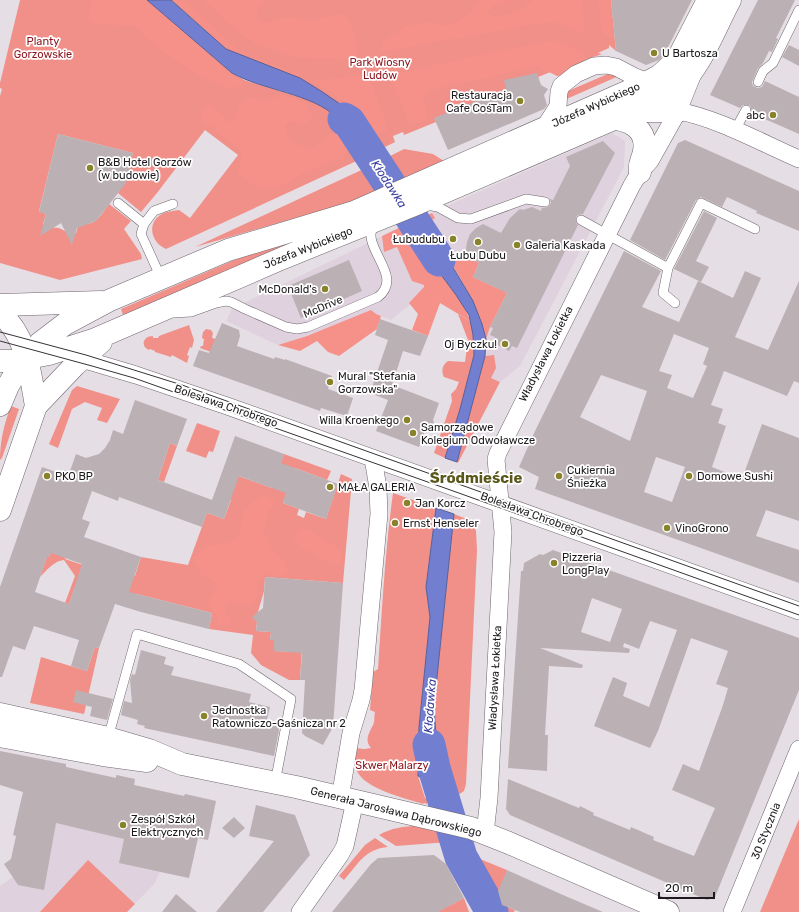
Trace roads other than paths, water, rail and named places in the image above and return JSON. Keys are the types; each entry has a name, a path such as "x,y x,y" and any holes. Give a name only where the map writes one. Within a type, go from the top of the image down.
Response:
{"main road":[{"name":"Władysława Łokietka","path":"620,116 666,96 679,87 708,0"},
{"name":"Władysława Łokietka","path":"687,64 730,0"},
{"name":"Józefa Wybickiego","path":"415,195 544,128 687,64"},
{"path":"640,172 639,167 644,152 645,143 642,134 637,127 620,119 620,116 667,110 678,111"},
{"name":"Józefa Wybickiego","path":"0,361 26,359 70,348 120,329 283,258 373,213 415,195 620,116"},
{"name":"Józefa Wybickiego","path":"108,301 228,250 338,217 373,213"},
{"path":"0,305 95,303 108,301"},
{"path":"0,405 13,377 40,343 65,324 108,301"},
{"path":"0,313 15,328 20,338 32,381 36,406"},
{"path":"0,510 36,406 82,359 109,335 120,329"},
{"name":"Generała Jarosława Dąbrowskiego","path":"0,714 105,746"},
{"name":"Generała Jarosława Dąbrowskiego","path":"0,736 148,750 182,764 440,820 481,832 668,912"}],"street":[{"name":"Władysława Łokietka","path":"481,832 489,798 503,532 496,460 498,453 632,185 640,172 650,161 678,111 687,64"},
{"path":"544,128 558,106 561,86 576,74 594,66 606,65 616,67 648,82"},
{"path":"678,111 698,116 735,130 799,159"},
{"name":"Bolesława Chrobrego","path":"82,359 150,380 450,485 799,611"},
{"path":"300,912 345,846 351,733 362,700 379,514 378,488 373,458"},
{"name":"30 Stycznia","path":"732,912 799,749"}],"lane":[{"path":"758,82 763,71 773,63 799,10"},
{"path":"735,130 746,110"},
{"path":"415,195 458,218 471,219 526,199 534,199 545,202"},
{"path":"118,203 144,224"},
{"path":"675,303 663,293 668,268 701,203 755,229"},
{"path":"161,278 141,234 144,224 154,211 173,204"},
{"name":"McDrive","path":"151,315 191,312 226,301 235,303 286,327 297,329 308,327 378,297 385,290 388,278 371,239 373,213"},
{"path":"581,220 668,268"},
{"path":"105,746 137,634 239,664 291,699 275,783"}],"water":[{"path":"147,0 171,0 226,49 300,78 321,91 343,106 358,120 377,151 363,158 344,126 326,109 301,97 258,84 232,73"},
{"path":"382,160 396,183 380,190 368,167"},
{"path":"423,217 473,301 486,339 485,356 457,462 445,458 474,355 473,335 469,315 456,295 422,249 401,227"},
{"path":"436,508 454,514 434,706 438,746 447,793 418,776 419,727 430,617 426,587"},
{"path":"453,854 475,857 498,912 483,912 472,888"}],"waterway":[{"name":"Kłodawka","path":"344,119 349,122 439,260"},
{"name":"Kłodawka","path":"429,745 434,768 461,857 492,912"}],"tram line":[{"path":"0,332 86,355 182,385 799,606"},
{"path":"0,341 134,378 799,615"}],"place":[{"name":"U Bartosza","path":"654,53"},
{"name":"Restauracja Cafe CośTam","path":"520,101"},
{"name":"abc","path":"773,115"},
{"name":"B&B Hotel Gorzów (w budowie)","path":"90,168"},
{"name":"Łubudubu","path":"453,239"},
{"name":"Łubu Dubu","path":"478,242"},
{"name":"Galeria Kaskada","path":"517,245"},
{"name":"McDonald's","path":"325,289"},
{"name":"Oj Byczku!","path":"505,344"},
{"name":"Mural \"Stefania Gorzowska\"","path":"330,382"},
{"name":"Willa Kroenkego","path":"407,420"},
{"name":"Samorządowe Kolegium Odwoławcze","path":"413,433"},
{"name":"PKO BP","path":"47,476"},
{"name":"Cukiernia Śnieżka","path":"559,476"},
{"name":"Domowe Sushi","path":"689,476"},
{"name":"MAŁA GALERIA","path":"330,487"},
{"name":"Jan Korcz","path":"407,503"},
{"name":"Ernst Henseler","path":"395,523"},
{"name":"VinoGrono","path":"667,528"},
{"name":"Pizzeria LongPlay","path":"554,563"},
{"name":"Jednostka Ratowniczo-Gaśnicza nr 2","path":"204,716"},
{"name":"Zespół Szkół Elektrycznych","path":"123,825"}],"district":[{"name":"Śródmieście","path":"476,478"}],"park label":[{"name":"Planty Gorzowskie","path":"43,47"},
{"name":"Park Wiosny Ludów","path":"380,68"},
{"name":"Skwer Malarzy","path":"392,765"}]}
